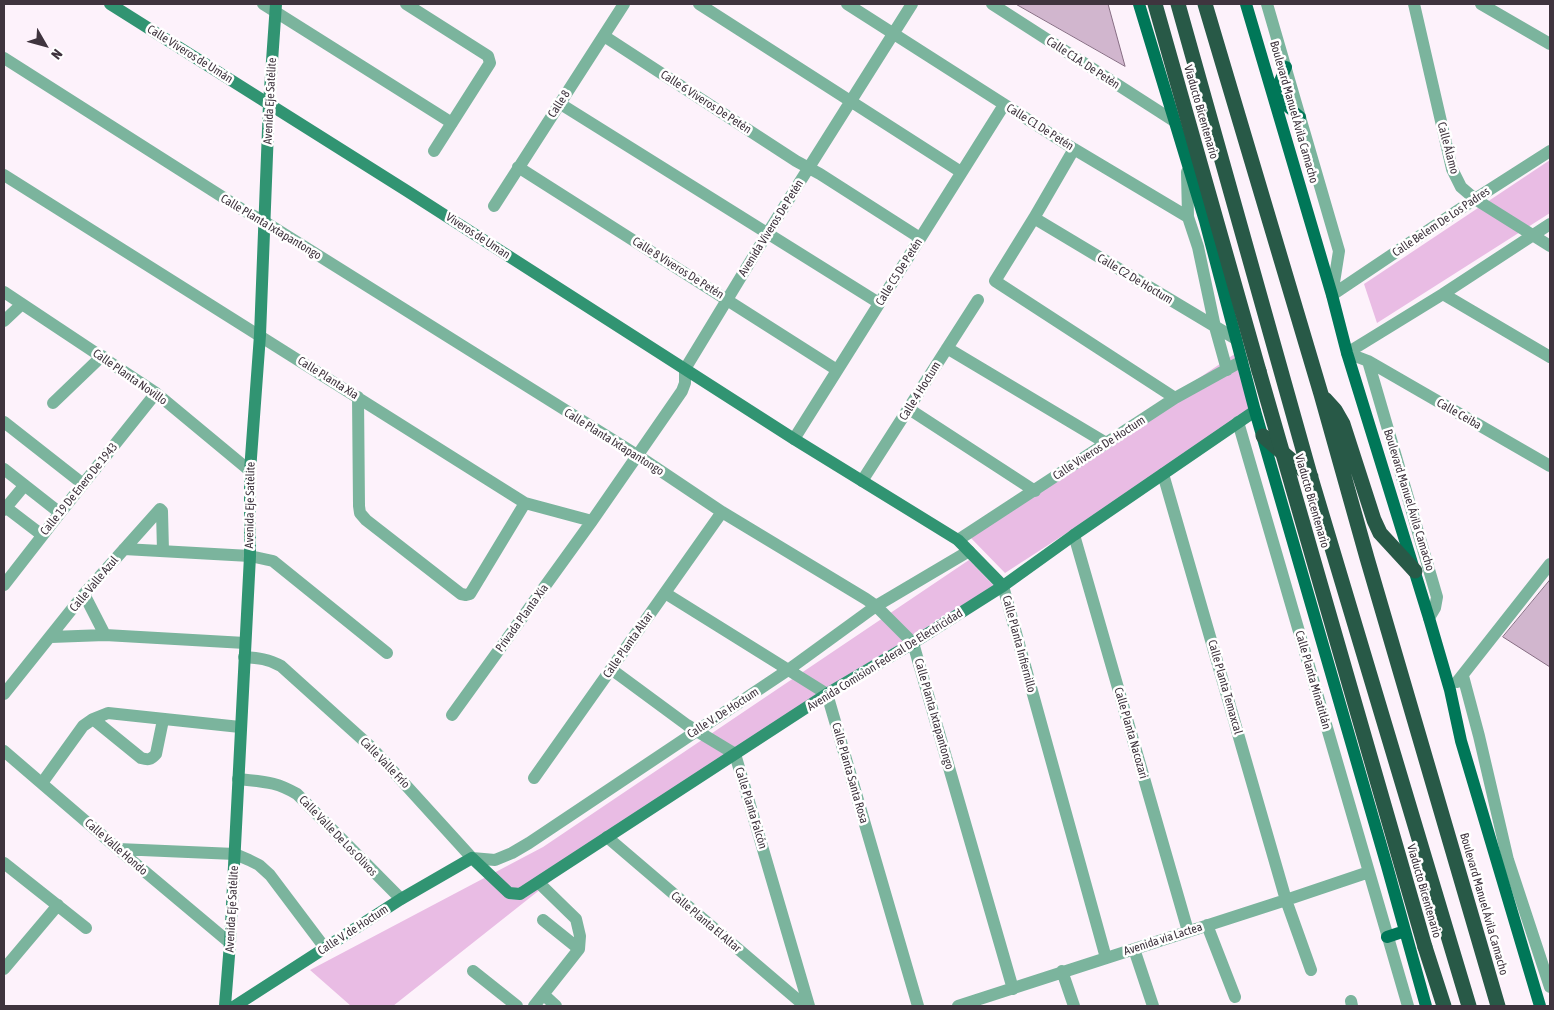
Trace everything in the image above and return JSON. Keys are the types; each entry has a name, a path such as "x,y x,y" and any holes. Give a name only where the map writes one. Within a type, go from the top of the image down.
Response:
{"highway":[{"name":"Viaducto Bicentenario","path":"1155,4 1408,890 1444,1006"},
{"path":"1178,4 1311,478 1470,1006"},
{"name":"Boulevard Manuel Ávila Camacho","path":"1205,4 1321,394 1498,1006"},
{"path":"1321,394 1335,410 1343,424 1374,520 1380,533 1415,571"},
{"path":"1263,436 1311,478"}],"main road":[{"path":"1139,4 1205,222 1255,411 1426,1006"},
{"name":"Boulevard Manuel Ávila Camacho","path":"1246,4 1332,295 1347,353 1429,618 1450,690 1461,741 1540,1006"},
{"path":"1286,67 1274,95 1300,117"},
{"path":"1387,937 1405,931"}],"street":[{"name":"Calle Viveros de Umán","path":"110,4 269,104"},
{"path":"263,4 276,8 452,123"},
{"path":"406,4 488,56 490,63 434,151"},
{"name":"Calle 8","path":"494,206 624,4"},
{"path":"699,4 961,172"},
{"name":"Calle C1 De Petén","path":"846,4 1074,149 1188,217"},
{"name":"Avenida Viveros De Petén","path":"637,455 682,390 685,383 685,369 808,168 912,4"},
{"name":"Calle C1A. De Petén","path":"992,4 1174,121"},
{"path":"1267,4 1338,252 1332,295"},
{"name":"Calle Álamo","path":"1414,4 1452,170 1461,187 1475,199 1550,246"},
{"path":"1481,4 1550,44"},
{"name":"Avenida Eje Satélite","path":"225,1006 246,643 250,556 250,472 260,336 269,104 276,8"},
{"name":"Calle 6 Viveros De Petén","path":"604,36 808,168"},
{"name":"Calle Planta Ixtapantongo","path":"4,58 243,210 637,455 722,512 876,606 913,643 1013,989"},
{"path":"560,103 879,304"},
{"name":"Viveros de Uman","path":"269,104 685,369"},
{"name":"Calle C5 De Petén","path":"794,440 1004,105"},
{"path":"1074,149 1034,218 995,279 996,283 1175,398"},
{"name":"Calle Belem De Los Padres","path":"1332,295 1550,151"},
{"path":"1186,159 1188,217 1198,246 1215,327 1227,370"},
{"name":"Calle 8 Viveros De Petén","path":"518,167 837,370"},
{"path":"808,168 920,238"},
{"name":"Calle Planta Xia","path":"4,175 525,503 592,521"},
{"name":"Calle C2 De Hoctum","path":"1034,218 1236,339"},
{"path":"1347,353 1443,294 1550,224"},
{"name":"Calle Planta Novillo","path":"4,292 156,393 250,472"},
{"path":"1443,294 1550,357"},
{"name":"Calle 4 Hoctum","path":"862,481 978,300"},
{"path":"4,321 22,304"},
{"path":"947,348 1106,443"},
{"name":"Calle Ceiba","path":"1347,353 1368,361 1550,466"},
{"path":"53,403 102,356"},
{"name":"Calle Viveros De Hoctum","path":"958,540 1175,398 1242,361"},
{"path":"1368,361 1437,596 1435,608 1429,618"},
{"name":"Calle Planta Infiernillo","path":"685,369 794,440 958,540 1003,586 1106,958"},
{"name":"Calle 19 De Enero De 1943","path":"6,577 42,536 156,393"},
{"path":"358,397 358,506 360,513 366,520 461,594 466,596 470,594 525,503"},
{"path":"909,408 1034,491"},
{"name":"Avenida Comision Federal De Electricidad","path":"509,893 520,894 539,883 827,694 913,643 1003,586 1255,411"},
{"path":"4,422 83,484"},
{"name":"Calle Planta Minatitlán","path":"1238,422 1408,1006"},
{"path":"592,521 637,455"},
{"path":"4,469 60,513"},
{"name":"Calle Planta Temaxcal","path":"1163,474 1286,900 1311,970"},
{"path":"24,486 4,508 42,536"},
{"name":"Calle Valle Azul","path":"4,694 84,594 160,510 162,511 163,551"},
{"name":"Calle Planta Altar","path":"534,778 722,512"},
{"name":"Privada Planta Xia","path":"452,715 592,521"},
{"name":"Calle Planta Nacozari","path":"1074,535 1188,931"},
{"path":"124,549 250,556 273,561 387,653"},
{"name":"Calle V. De Hoctum","path":"472,858 495,860 512,853 788,670 876,606 969,551"},
{"path":"1450,690 1550,564"},
{"path":"665,593 827,694"},
{"path":"84,594 106,635"},
{"path":"51,637 106,635 246,643"},
{"name":"Calle Valle Frío","path":"244,658 263,658 281,666 372,748 472,858 509,893"},
{"name":"Calle Planta Falcón","path":"611,669 687,725 735,754 807,1006"},
{"path":"1463,676 1508,860 1550,988"},
{"name":"Calle Planta Santa Rosa","path":"827,694 918,1006"},
{"path":"42,783 83,726 93,719 108,713 240,727"},
{"path":"93,719 141,758 148,760 152,759 156,754 163,720"},
{"name":"Calle Valle Hondo","path":"4,751 230,943"},
{"name":"Calle Valle De Los Olivos","path":"238,779 271,782 284,786 298,794 401,899"},
{"name":"Calle Planta El Altar","path":"607,837 807,1006"},
{"path":"118,849 217,852 235,854 254,862 270,875 325,948"},
{"name":"Calle V. de Hoctum","path":"235,1006 401,899 472,858"},
{"path":"4,862 86,928"},
{"name":"Avenida via Lactea","path":"958,1006 986,1002 1013,989 1062,972 1369,872"},
{"path":"534,1006 579,948 580,930 576,919 539,883"},
{"path":"4,969 58,906"},
{"path":"543,920 579,948"},
{"path":"1207,925 1235,997"},
{"path":"1134,949 1153,1006"},
{"path":"473,971 517,1006"},
{"path":"1062,972 1074,1006"},
{"path":"544,995 556,1006"}],"shaded area":[{"path":"1550,160 1550,213 1377,323 1364,284"},
{"path":"1239,351 1255,411 1005,573 968,535"},
{"path":"969,560 998,590 575,862 393,1006 351,1006 310,970 543,847"}],"building":[{"path":"1016,4 1108,4 1125,66"},
{"path":"1550,580 1550,667 1503,637"}]}
